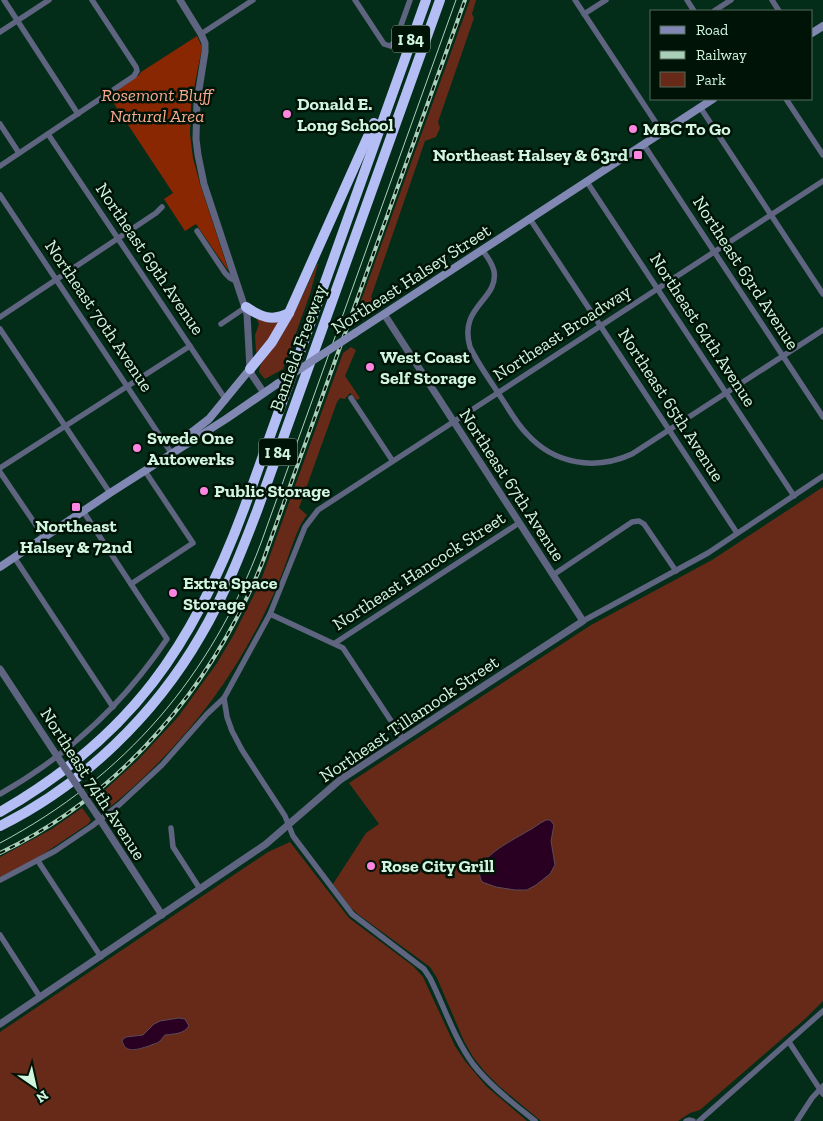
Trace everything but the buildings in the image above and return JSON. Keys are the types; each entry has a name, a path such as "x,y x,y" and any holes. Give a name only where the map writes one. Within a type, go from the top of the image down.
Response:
{"highway":[{"name":"Banfield Freeway","path":"0,812 68,768 123,718 166,666 200,610 220,569 237,527 426,0"},
{"name":"Banfield Freeway","path":"0,826 32,808 70,782 132,727 176,674 212,616 232,574 257,511 440,0"},
{"path":"250,369 272,342 289,313 383,101 397,77"},
{"path":"246,307 262,317 273,319 289,313"}],"main road":[{"name":"Northeast Halsey Street","path":"0,567 711,100"},
{"path":"172,454 191,433 209,419 250,369"}],"street":[{"path":"4,0 78,114"},
{"path":"0,32 49,0"},
{"path":"0,166 134,76 137,71 92,0"},
{"path":"180,0 205,43 206,52 199,81 197,102 196,139 198,155 204,184 246,307 250,369 264,392"},
{"path":"201,34 253,0"},
{"path":"355,0 384,44 390,46 395,42 410,0"},
{"path":"575,0 662,132"},
{"path":"584,14 606,0"},
{"path":"716,10 731,0"},
{"path":"787,100 823,155"},
{"path":"700,107 823,294"},
{"path":"0,124 19,153"},
{"name":"Northeast 69th Avenue","path":"48,134 226,400"},
{"name":"Northeast 63rd Avenue","path":"644,144 823,417"},
{"name":"Northeast Broadway","path":"0,880 38,861 98,818 154,774 224,698 270,614 305,527 312,515 331,500 392,460 658,290 823,180"},
{"name":"Northeast 64th Avenue","path":"587,182 794,496"},
{"name":"Northeast 70th Avenue","path":"0,195 172,454"},
{"path":"0,317 118,239 162,207"},
{"name":"Northeast 65th Avenue","path":"530,219 737,533"},
{"path":"197,231 225,273 233,281 236,281"},
{"path":"482,250 492,266 493,284 470,319 467,335 473,354 522,428 534,441 552,454 574,462 591,464 616,460 639,450 823,330"},
{"path":"221,324 246,307"},
{"name":"Northeast 67th Avenue","path":"384,314 583,621"},
{"path":"0,329 110,493"},
{"path":"44,537 0,470 190,346"},
{"path":"351,398 392,460"},
{"path":"131,584 193,543 145,471"},
{"name":"Northeast Tillamook Street","path":"0,1024 256,852 290,826 340,780 583,621 708,554 823,476"},
{"path":"0,794 59,759 113,707 139,677 167,639 83,511"},
{"path":"553,575 632,522 639,521 644,524 676,571"},
{"name":"Northeast Hancock Street","path":"336,643 519,523"},
{"path":"14,557 113,707"},
{"path":"270,614 336,643 343,648 403,739"},
{"name":"Northeast 74th Avenue","path":"0,669 162,915"},
{"path":"224,698 227,717 232,731 242,750 286,816 292,836 348,910 424,969 460,1043 473,1064 494,1086 535,1121"},
{"path":"172,828 173,847 200,889"},
{"path":"38,861 101,957"},
{"path":"0,936 40,997"},
{"path":"699,1121 823,1012"},
{"path":"789,1042 822,1090 797,1121"},
{"path":"686,1121 693,1121"}],"green space":[{"path":"470,0 476,0 472,14 474,18 438,122 440,128 436,137 425,141 371,297 378,307 353,323"},
{"name":"Rosemont Bluff Natural Area","path":"197,36 201,45 201,53 191,104 190,134 193,158 229,272 196,224 185,231 164,199 173,193 109,96 141,72"},
{"path":"317,264 310,294 283,369 265,379 259,372 261,365 288,324"},
{"path":"256,318 270,323 280,321 276,330 256,353 255,335 259,324"},
{"path":"351,347 356,350 345,376 360,398 357,400 350,393 345,399 340,398 337,402 299,508 307,515 298,531 271,599 250,641 233,669 196,721 152,769 104,812 102,811 95,799 138,760 178,717 217,663 233,636 260,583 343,353"},
{"path":"823,487 823,1001 805,1019 700,1110 690,1113 678,1121 541,1121 499,1086 473,1057 464,1041 437,978 430,967 359,915 351,908 333,884 366,833 379,824 349,783 591,625 712,560"},
{"path":"82,808 91,820 88,824 36,859 0,877 0,857 52,829"},
{"path":"290,842 349,918 413,966 423,977 455,1046 465,1061 486,1086 527,1121 0,1121 0,1032 268,852"}],"shaded area":[{"path":"546,820 550,820 554,825 551,841 555,865 550,874 527,890 496,887 482,882 481,866 494,852"},
{"path":"185,1019 189,1026 182,1032 165,1035 157,1043 133,1050 126,1048 124,1045 122,1040 126,1037 143,1035 160,1021"}],"tram line":[{"path":"0,843 45,816 87,787 125,754 159,718 190,679 217,637 241,591 261,543 456,0"}],"railway":[{"path":"0,853 45,829 86,800 124,767 159,731 190,692 218,651 242,607 263,561 465,0"}],"place":[{"name":"Donald E. Long School","path":"287,114"},
{"name":"MBC To Go","path":"633,129"},
{"name":"Northeast Halsey & 63rd","path":"638,155"},
{"name":"West Coast Self Storage","path":"370,367"},
{"name":"Swede One Autowerks","path":"137,448"},
{"name":"Public Storage","path":"204,491"},
{"name":"Northeast Halsey & 72nd","path":"76,507"},
{"name":"Extra Space Storage","path":"173,593"},
{"name":"Rose City Grill","path":"371,866"}]}
